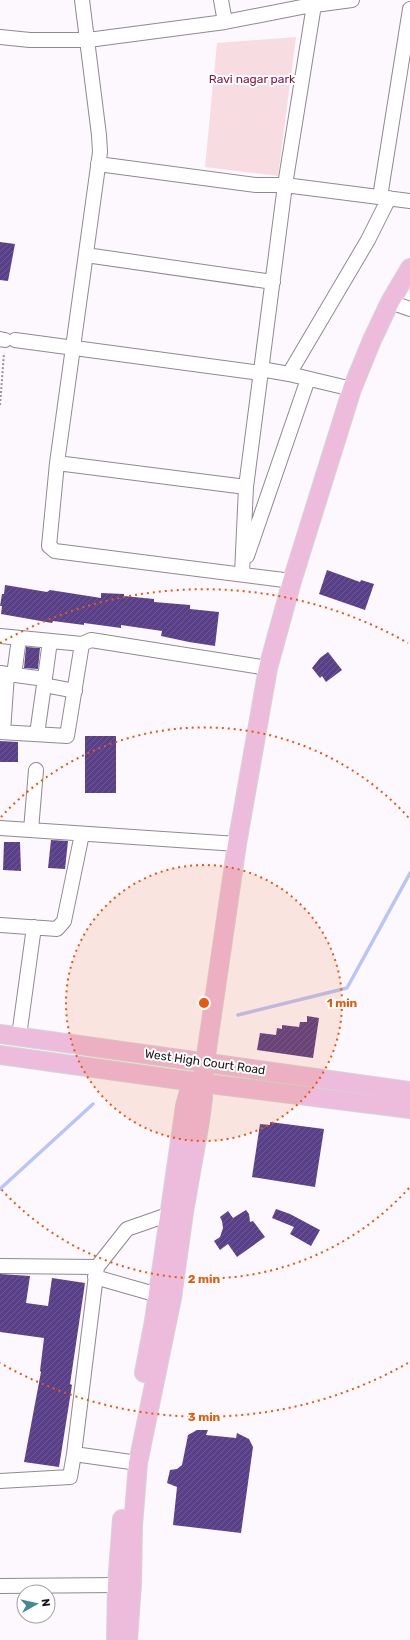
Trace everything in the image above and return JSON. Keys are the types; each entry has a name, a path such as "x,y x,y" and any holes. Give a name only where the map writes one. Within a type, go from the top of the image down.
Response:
{"main road":[{"path":"133,1462 172,1298 184,1212 204,1098 202,1083 237,844 268,668 292,581 352,389 372,340 390,302 410,268"},
{"name":"West High Court Road","path":"0,1034 410,1091"},
{"name":"West High Court Road","path":"0,1055 202,1083 410,1109"},
{"path":"116,1640 117,1585 127,1526 133,1462 185,1106 189,1091 202,1083"},
{"path":"127,1526 132,1584 128,1640"}],"street":[{"path":"82,0 88,40 100,152 57,463 49,546 55,551 242,570 292,581"},
{"path":"221,0 225,22"},
{"path":"0,37 30,40 88,40 225,22 314,3 352,0"},
{"path":"242,570 246,487 286,185 314,3"},
{"path":"289,374 368,240 384,198 410,9"},
{"path":"98,164 256,185 286,185 410,201"},
{"path":"86,255 273,282"},
{"path":"390,302 410,309"},
{"path":"7,340 289,374 352,389"},
{"path":"242,570 308,378"},
{"path":"57,463 246,487"},
{"path":"0,636 82,644 91,640 268,668"},
{"path":"19,638 7,674 1,732 67,736 82,644"},
{"path":"37,734 50,641"},
{"path":"7,674 45,682 75,691"},
{"path":"31,830 36,770"},
{"path":"0,828 237,844"},
{"path":"0,925 57,929 64,921 82,834"},
{"path":"19,1036 34,927"},
{"path":"0,1481 70,1477 96,1272 127,1229 170,1214"},
{"path":"0,1266 96,1272 158,1295"},
{"path":"74,1454 133,1462"},
{"path":"0,1586 117,1585"}],"path":[{"path":"0,405 2,366 7,340"}],"green space":[{"name":"Ravi nagar park","path":"296,37 278,176 205,167 217,43"}],"building":[{"path":"0,242 15,244 8,281 0,280"},
{"path":"327,570 360,582 361,580 374,584 365,610 319,594"},
{"path":"5,585 47,592 50,590 101,598 101,593 124,594 124,596 154,599 154,602 190,605 190,609 219,612 215,646 161,636 162,631 121,625 121,628 84,623 84,625 53,621 52,623 1,614 2,606 0,606"},
{"path":"26,647 40,648 38,669 24,668"},
{"path":"328,652 342,670 326,682 322,676 320,678 312,668 320,658"},
{"path":"85,736 116,736 116,793 85,793"},
{"path":"0,741 18,742 18,762 0,762"},
{"path":"51,840 68,841 65,869 48,868"},
{"path":"4,842 20,842 21,871 3,870"},
{"path":"307,1016 319,1018 313,1058 257,1050 260,1033 276,1035 277,1028 282,1029 282,1025 299,1027 300,1022 307,1022"},
{"path":"270,1122 324,1129 315,1187 252,1177 260,1124 270,1125"},
{"path":"276,1209 290,1214 320,1230 311,1246 290,1234 294,1227 272,1218"},
{"path":"246,1210 249,1214 250,1222 253,1221 265,1237 237,1257 228,1244 220,1250 214,1241 220,1237 223,1228 220,1217 228,1211 233,1218"},
{"path":"0,1274 30,1276 26,1303 48,1306 52,1278 85,1283 70,1384 72,1385 59,1467 24,1462 41,1372 44,1338 0,1332"},
{"path":"197,1430 208,1430 206,1435 236,1438 237,1433 249,1439 253,1447 241,1533 173,1525 177,1487 167,1483 170,1470 177,1469 182,1465 188,1435"}],"waterway":[{"path":"238,1015 347,988 410,873"},
{"path":"0,1189 93,1104"}]}
